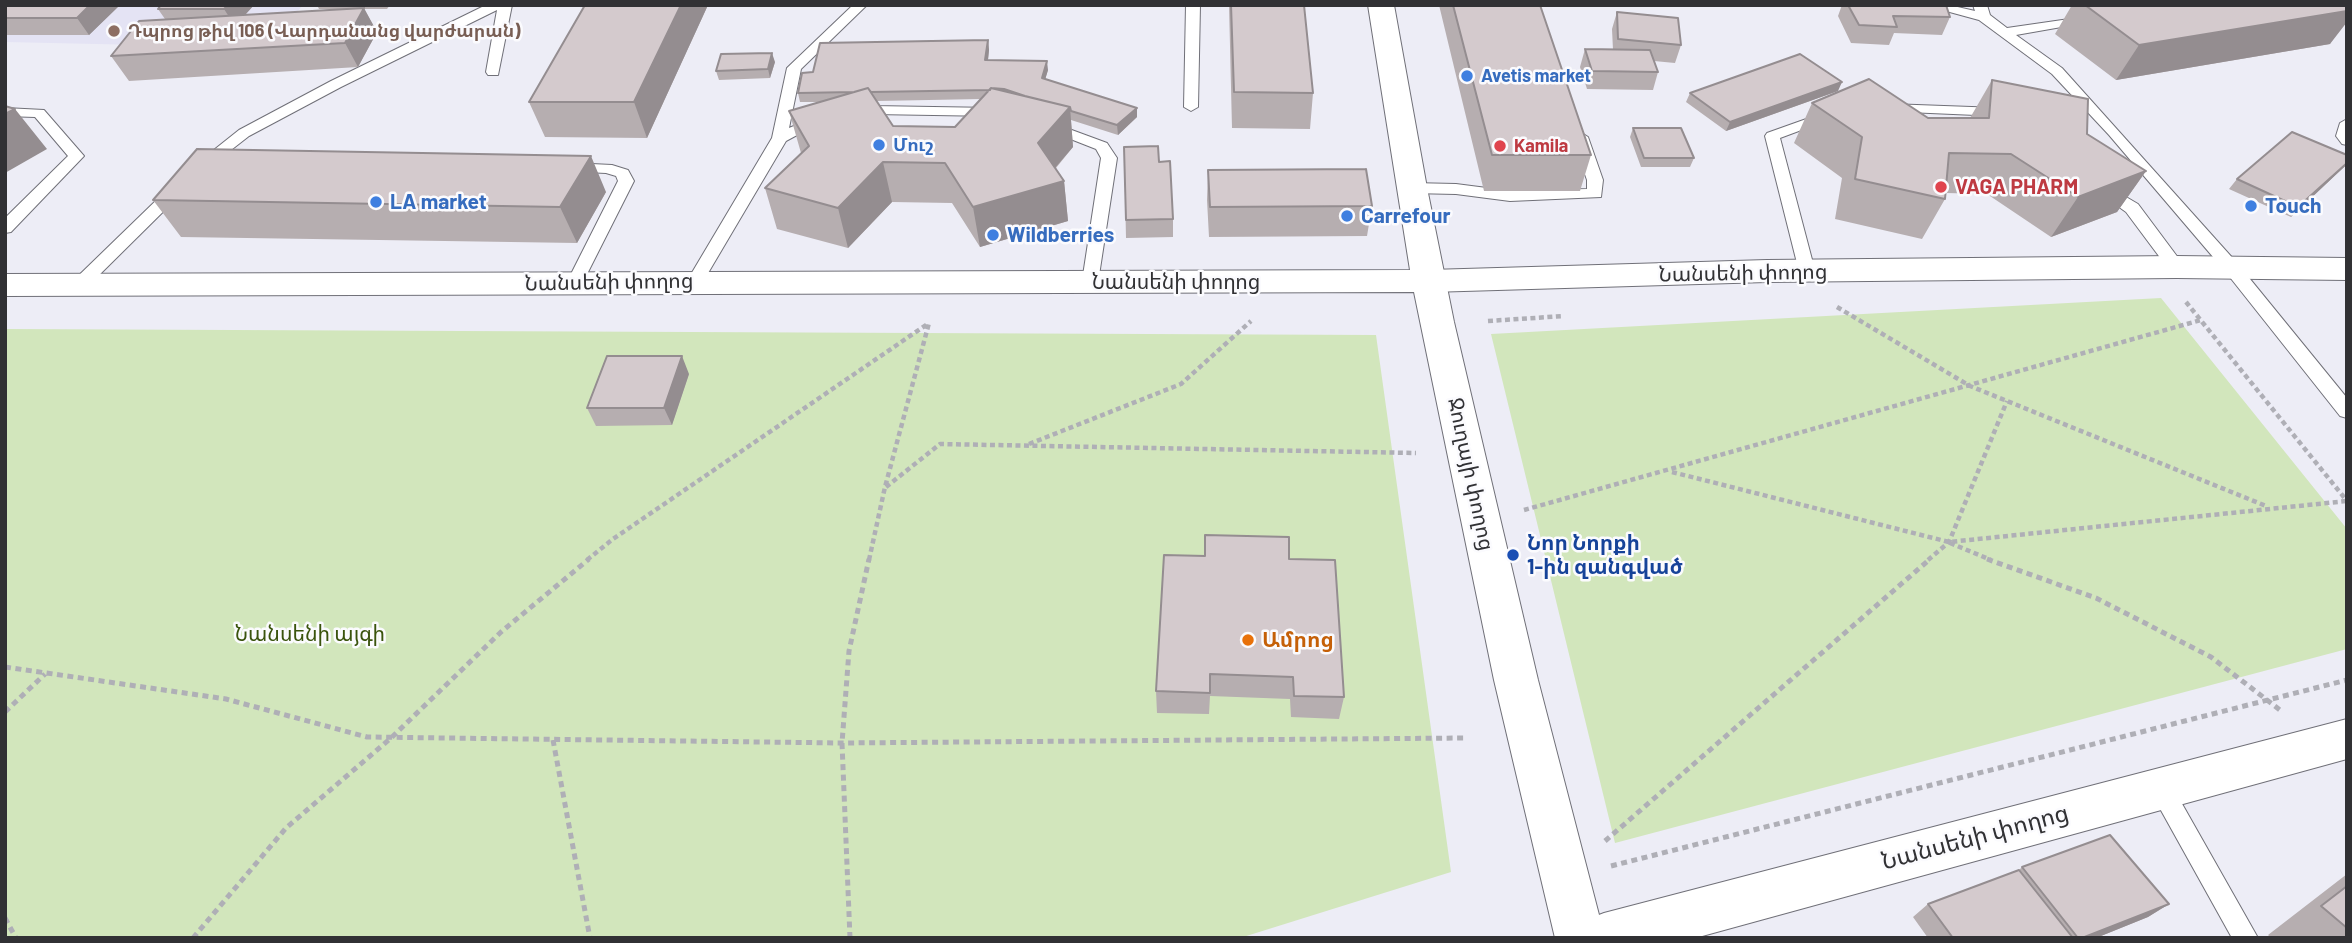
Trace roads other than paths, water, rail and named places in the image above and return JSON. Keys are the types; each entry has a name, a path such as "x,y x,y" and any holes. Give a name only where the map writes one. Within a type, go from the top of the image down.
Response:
{"street":[{"name":"Ջուղայի փողոց","path":"1381,5 1411,188 1430,281 1516,680 1580,938"},
{"name":"Նանսենի փողոց","path":"5,285 1430,281 1807,271 2177,280 2231,267 2347,269"},
{"name":"Նանսենի փողոց","path":"1604,938 2347,739"}],"lane":[{"path":"223,170 196,171 244,133 336,84 497,5"},
{"path":"493,72 505,5"},
{"path":"695,281 780,138 794,68 861,5"},
{"path":"1191,107 1193,5"},
{"path":"1930,5 1982,11 2057,71 2231,267 2347,411"},
{"path":"2007,32 2103,16"},
{"path":"1874,108 1992,110 2016,116"},
{"path":"780,138 823,118 873,110 1004,112 1015,116"},
{"path":"5,112 39,113 76,156 5,228"},
{"path":"1807,271 1772,136 1835,112"},
{"path":"1411,188 1456,189 1510,196 1595,194 1595,180 1573,117"},
{"path":"1039,123 1102,146 1109,158 1090,282"},
{"path":"2347,123 2343,136 2347,141"},
{"path":"552,168 607,168 623,173 625,181 575,282"},
{"path":"79,285 186,180"},
{"path":"2092,181 2132,208 2177,280"},
{"path":"2160,787 2246,938"}],"place":[{"name":"Դպրոց թիվ 106 (Վարդանանց վարժարան)","path":"114,31"},
{"name":"Avetis market","path":"1467,76"},
{"name":"Մուշ","path":"879,145"},
{"name":"Kamila","path":"1500,146"},
{"name":"VAGA PHARM","path":"1941,187"},
{"name":"LA market","path":"376,202"},
{"name":"Touch","path":"2251,206"},
{"name":"Carrefour","path":"1347,216"},
{"name":"Wildberries","path":"993,235"},
{"name":"Նոր Նորքի 1-ին զանգված","path":"1513,555"},
{"name":"Ամրոց","path":"1248,640"}],"park label":[{"name":"Նանսենի այգի","path":"310,634"}]}
